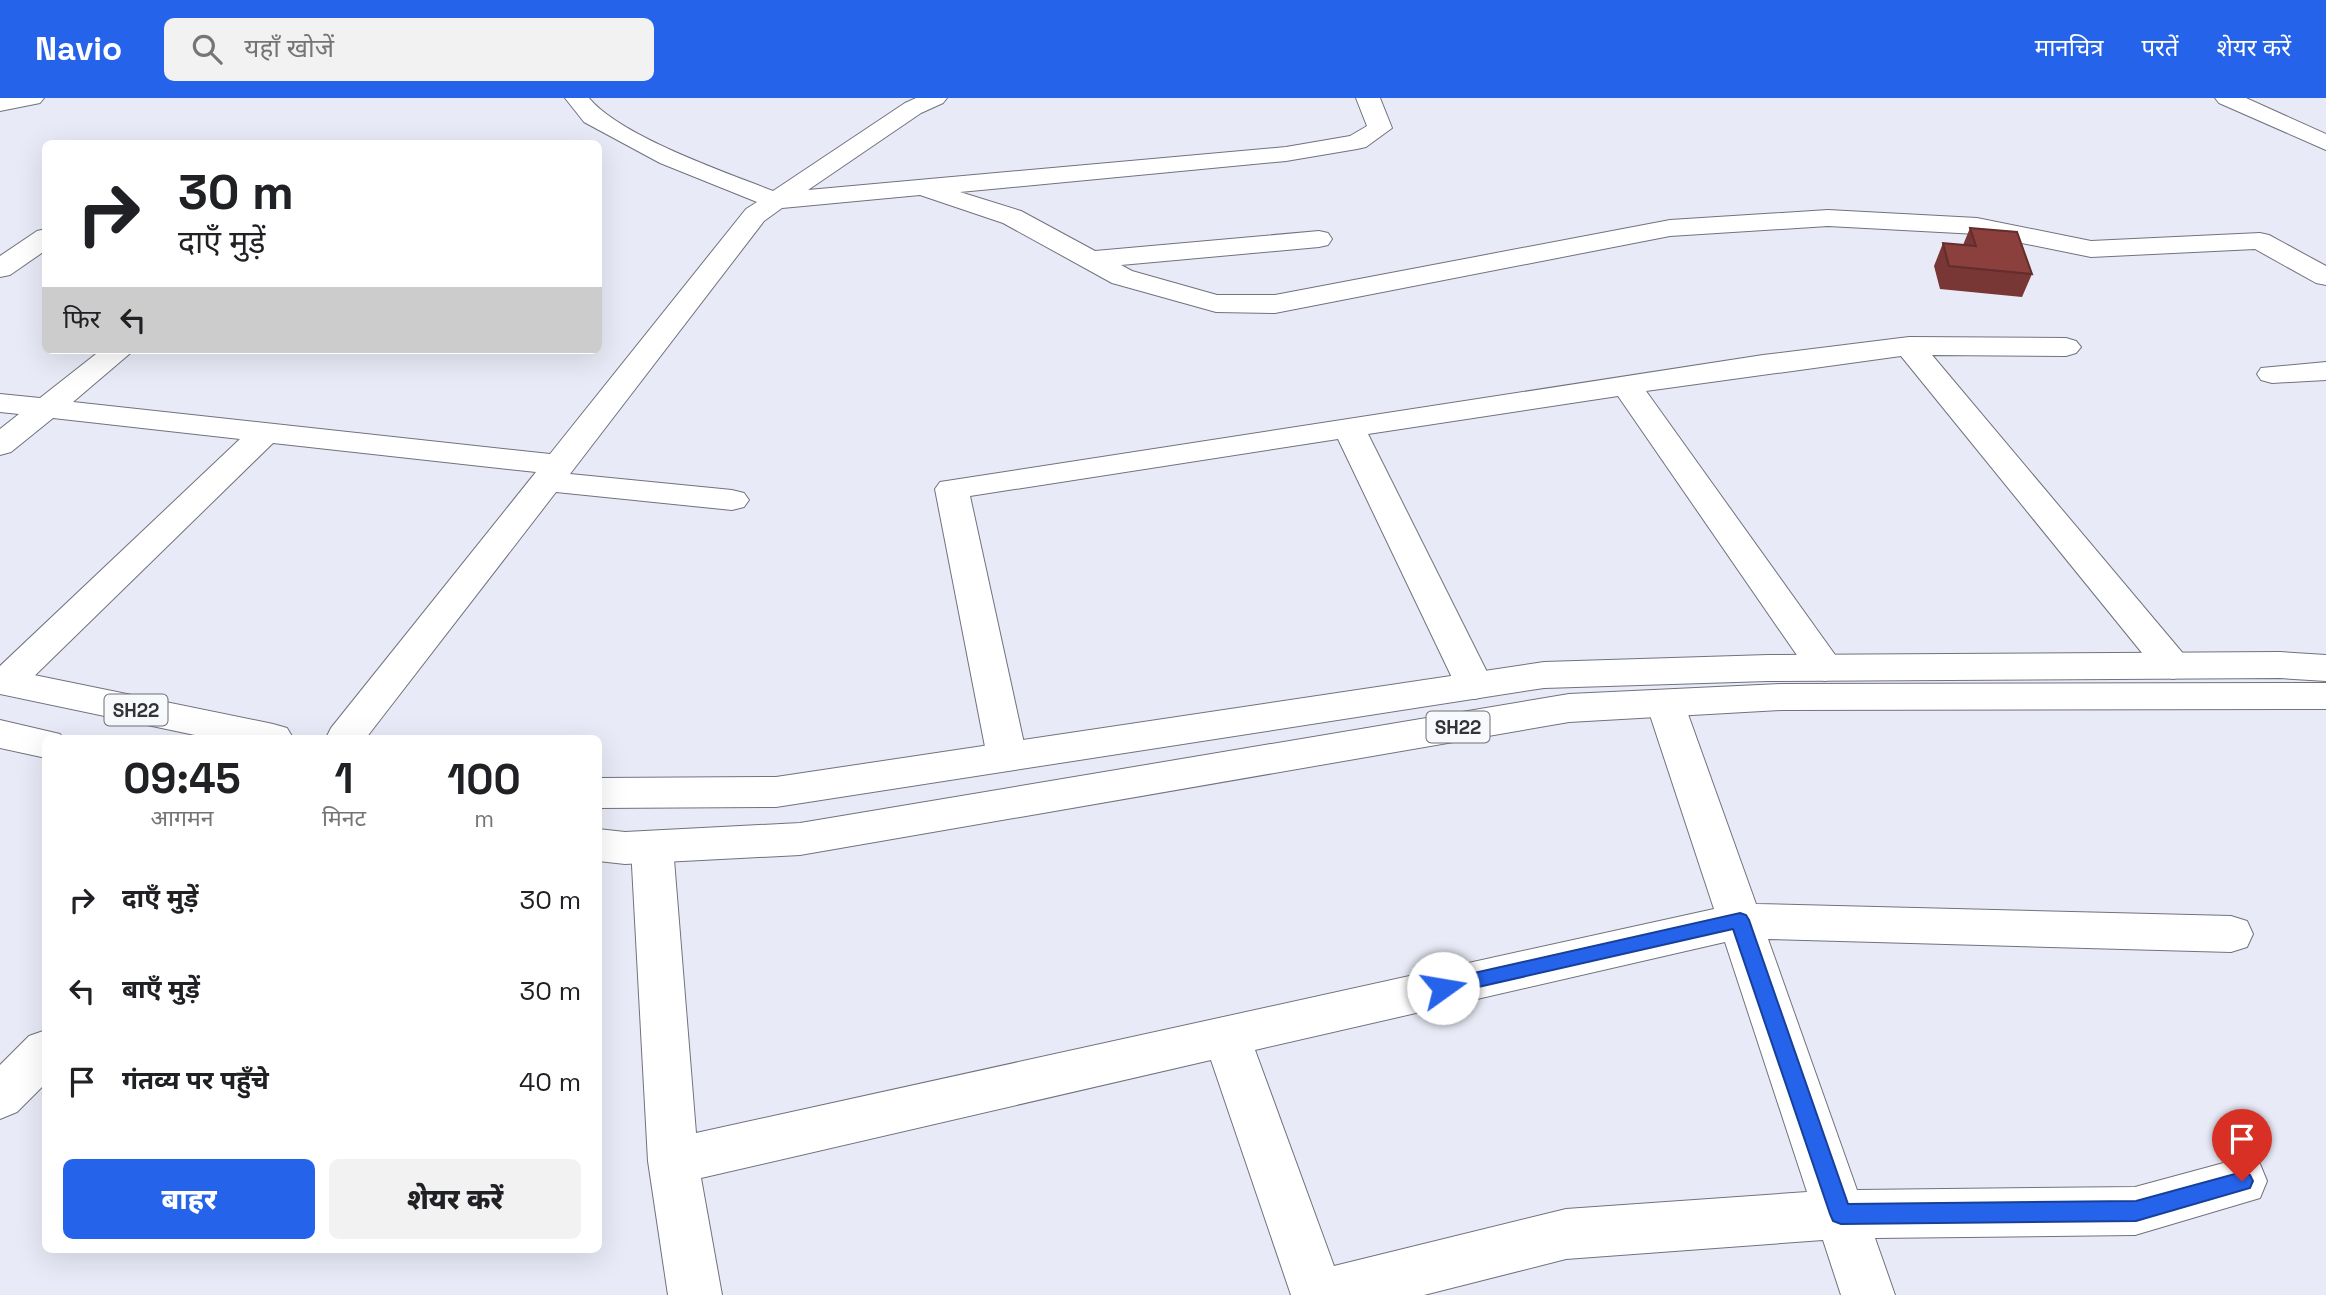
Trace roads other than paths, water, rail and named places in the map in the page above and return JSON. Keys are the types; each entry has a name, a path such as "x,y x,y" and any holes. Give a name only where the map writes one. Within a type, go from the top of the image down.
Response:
{"street":[{"path":"0,104 32,98"},
{"path":"577,98 592,117 647,146 776,201 1286,154 1357,142 1380,128 1368,98"},
{"path":"347,735 754,215 913,108 935,98"},
{"path":"2227,98 2326,143"},
{"path":"917,186 1012,217 1122,277 1216,303 1275,304 1670,228 1828,218 1977,226 2091,249 2260,241 2326,277"},
{"path":"1090,260 1319,239"},
{"path":"0,269 42,240"},
{"path":"1007,757 952,489 1626,385 1909,346 2066,347"},
{"path":"1909,346 2173,666"},
{"path":"0,445 114,354"},
{"path":"2272,374 2326,371"},
{"path":"1626,385 1825,668"},
{"path":"0,402 266,432 732,500"},
{"path":"1349,428 1475,686"},
{"path":"3,682 266,432"},
{"name":"SH22","path":"602,793 776,792 1544,675 1825,668 2326,667"},
{"name":"SH22","path":"3,682 259,735"},
{"name":"SH22","path":"602,845 625,848 800,839 1569,708 1782,697 2326,696"},
{"path":"1665,704 1868,1295"},
{"path":"0,734 42,743"},
{"path":"652,847 673,1161 695,1295"},
{"path":"673,1161 1740,920 2231,934"},
{"path":"1226,1036 1320,1295 1566,1234 1841,1214 2136,1211 2242,1181"},
{"path":"0,1097 42,1054"}]}
